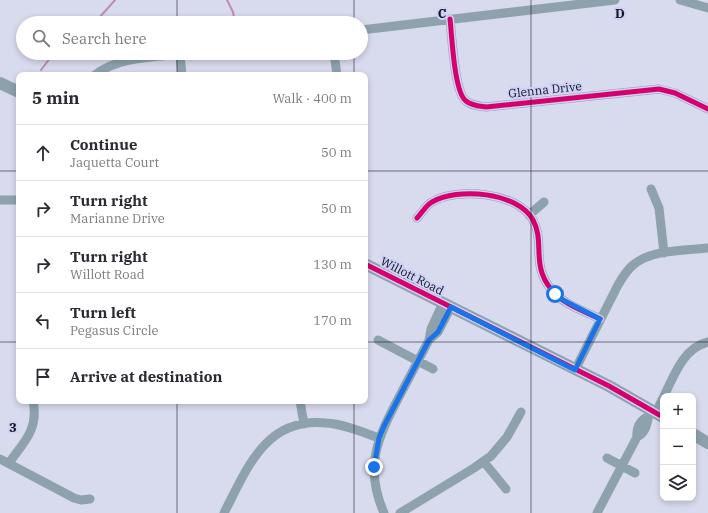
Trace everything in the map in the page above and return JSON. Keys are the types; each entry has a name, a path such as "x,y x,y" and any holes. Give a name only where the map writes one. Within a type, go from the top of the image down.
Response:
{"main road":[{"path":"0,83 16,91"},
{"name":"Willott Road","path":"368,266 575,370 654,414"},
{"path":"696,436 708,443"}],"street":[{"path":"368,29 585,2 615,0"},
{"path":"680,0 708,8"},
{"name":"Glenna Drive","path":"450,19 459,92 465,101 475,106 486,107 659,89 675,93 708,109"},
{"path":"100,72 124,61 133,60"},
{"path":"182,72 183,60"},
{"path":"335,60 337,72"},
{"path":"651,189 659,208 664,253"},
{"path":"417,218 431,202 459,194 476,194 499,198 523,209 533,220 537,234 541,273 548,286 563,300 600,319"},
{"path":"0,200 16,200"},
{"path":"529,215 544,202"},
{"path":"575,370 600,319 626,272 640,261 664,253 708,248"},
{"path":"384,513 378,498 374,476 375,458 379,438 429,340 438,332 447,305"},
{"path":"378,340 433,369"},
{"path":"666,393 680,365 687,355 702,344 708,342"},
{"path":"33,404 34,419 31,431 4,462 74,498 82,500 90,499"},
{"path":"301,404 304,424"},
{"path":"597,513 637,437 641,435 660,404"},
{"path":"400,513 484,462 499,448 521,412"},
{"path":"224,513 252,459 261,448 274,437 286,430 304,424 326,423 379,438"},
{"path":"607,458 635,473"},
{"path":"484,462 506,490"}],"waterway":[{"path":"101,16 115,0"},
{"path":"227,0 234,16"},
{"path":"41,70 49,60"}],"cycle path":[{"path":"450,19 456,76 462,96 468,103 473,105 486,107 659,89 675,93 708,109"},
{"path":"417,218 430,203 443,197 471,194 486,195 501,198 514,203 525,211 533,220 538,237 541,271 551,289 567,303 600,319"},
{"path":"368,266 609,386 660,415"}],"route":[{"path":"374,467 379,438 384,426 429,340 438,332 451,307 575,370 600,319 563,300 555,294"}]}
